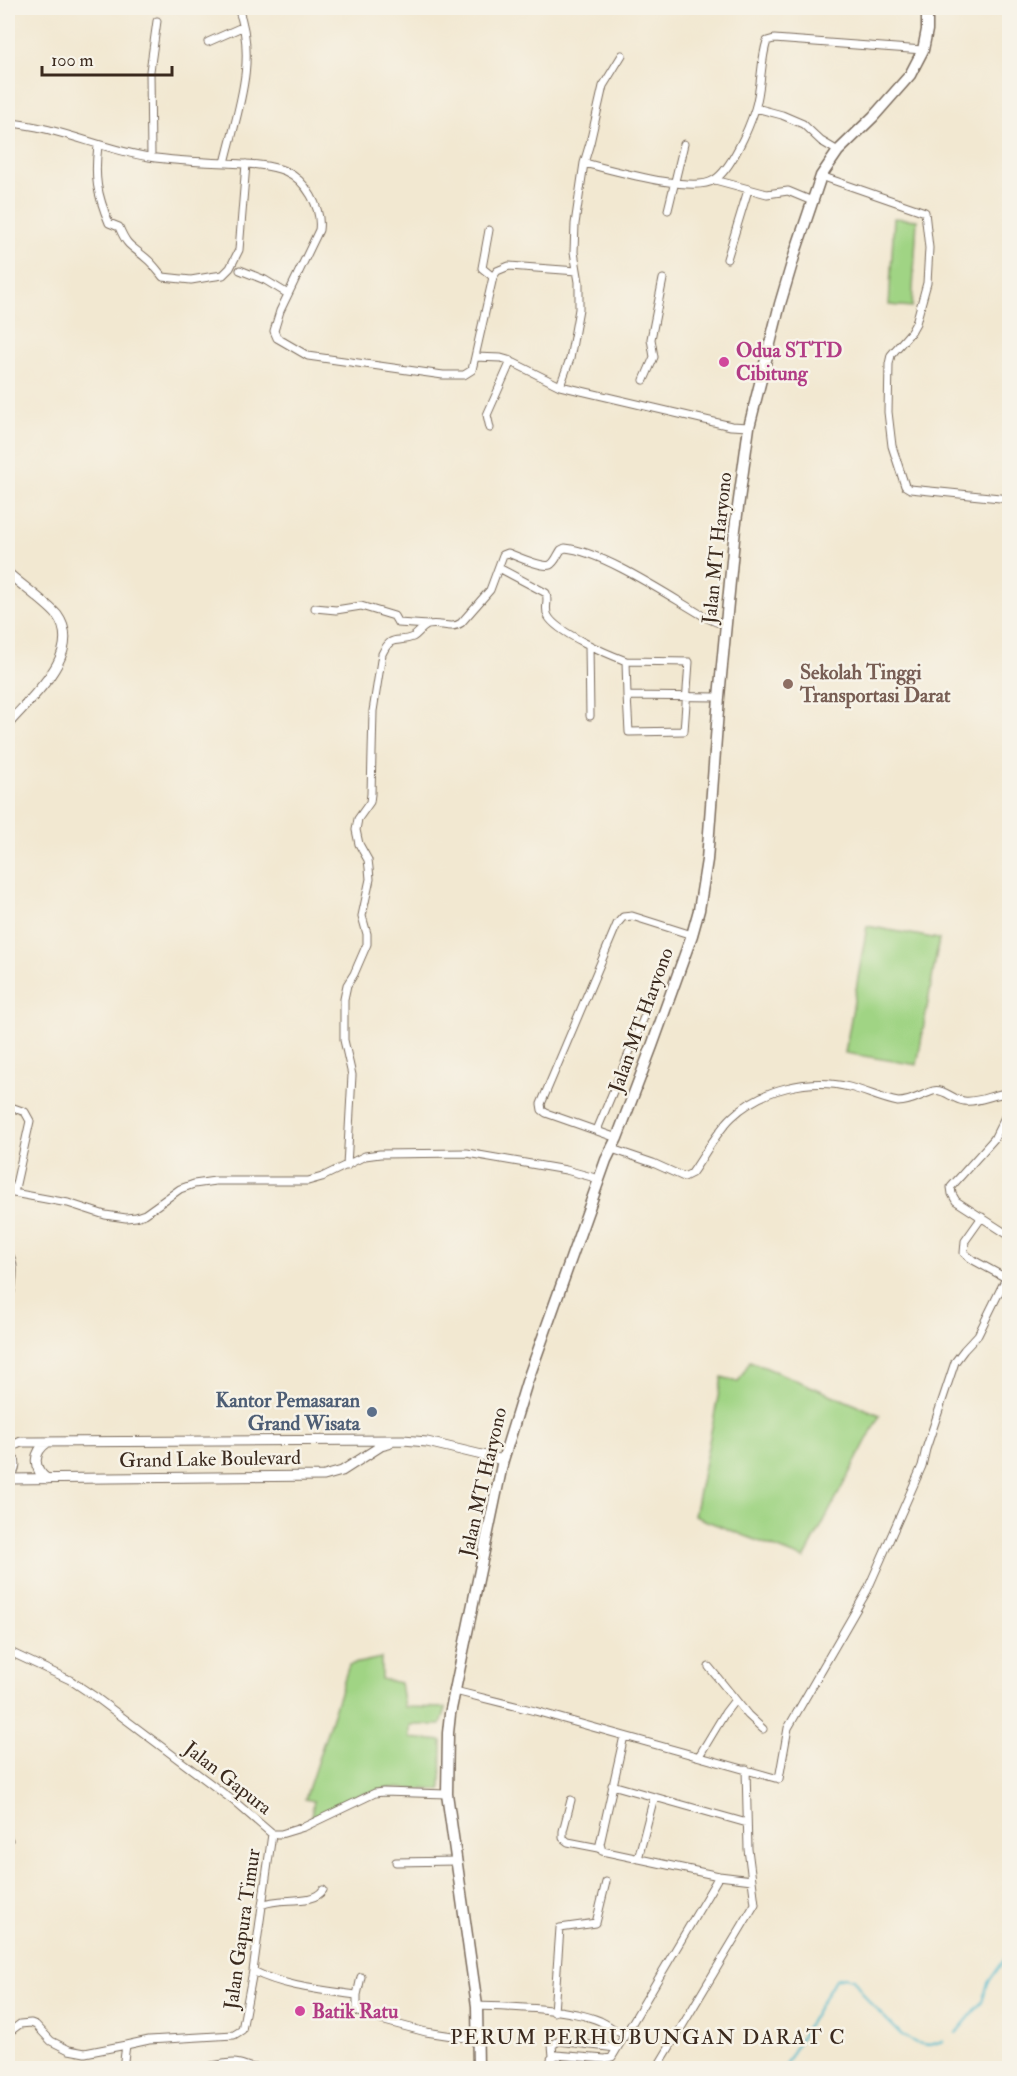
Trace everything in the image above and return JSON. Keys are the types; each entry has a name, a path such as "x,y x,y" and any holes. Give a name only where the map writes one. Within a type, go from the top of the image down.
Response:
{"main road":[{"name":"Jalan MT Haryono","path":"478,2068 477,2006 447,1794 448,1733 494,1498 527,1382 599,1179 617,1138 692,935 699,910 708,860 719,697 735,529 749,427 783,294 821,176 838,151 873,117 910,75 923,50 927,30 927,8"}],"street":[{"path":"225,163 244,90 247,53 238,8"},
{"path":"151,157 150,71 157,21"},
{"path":"208,42 242,27"},
{"path":"584,163 699,186 715,180 733,159 748,129 756,108 767,41 923,50"},
{"path":"560,386 570,359 579,309 579,282 574,252 575,224 584,163 603,86 622,55"},
{"path":"756,108 803,124 821,141 838,151"},
{"path":"8,123 32,125 98,146 151,157 246,164 283,170 293,176 309,193 321,218 319,231 288,294 274,331 277,338 308,356 464,375 472,370 493,278 497,271 509,266 577,271"},
{"path":"668,210 684,144"},
{"path":"98,146 95,168 96,184 99,199 109,223 119,227 122,238 128,246 149,261 164,277 200,279 223,275 230,268 238,250 246,164"},
{"path":"821,176 925,213 929,248 927,283 916,323 891,355 889,364 888,412 892,446 905,486 910,489 1010,499"},
{"path":"715,180 767,195 789,191 812,201"},
{"path":"727,259 748,190"},
{"path":"489,230 482,268 493,278"},
{"path":"240,270 265,280 288,294"},
{"path":"644,380 654,357 651,339 663,279"},
{"path":"475,357 501,358 560,386 730,426 749,427"},
{"path":"490,428 487,415 511,362"},
{"path":"315,608 336,610 361,606 394,616 398,622 457,626 490,590 503,555 508,553 545,566 553,563 561,550 571,549 614,565 707,618 727,623"},
{"path":"499,568 546,593 548,603 546,612 549,618 554,624 589,645 626,661 688,661 690,664 684,731 631,732 629,730 626,661"},
{"path":"8,573 56,615 64,635 64,646 58,666 8,724"},
{"path":"346,1166 352,1075 344,1040 344,999 347,985 367,944 368,934 362,916 369,868 356,830 358,819 369,802 371,794 370,759 373,711 382,654 386,645 393,639 412,637 428,625"},
{"path":"589,645 590,716"},
{"path":"627,696 719,697"},
{"path":"617,1138 546,1113 542,1110 541,1104 617,924 623,917 632,916 692,935"},
{"path":"597,1130 647,1010"},
{"path":"612,1149 653,1163 684,1177 692,1173 732,1118 767,1094 787,1088 830,1083 849,1086 898,1102 906,1102 935,1090 958,1100 970,1102 984,1100 997,1094 1010,1093"},
{"path":"8,1106 25,1112 30,1121 11,1193 68,1203 105,1215 126,1218 145,1214 180,1189 194,1184 215,1181 308,1180 322,1177 365,1156 380,1154 467,1154 566,1170 599,1179"},
{"path":"1010,1107 994,1139 952,1185 952,1194 956,1201 1010,1236"},
{"path":"982,1217 965,1241 964,1252 973,1260 1006,1278"},
{"path":"8,1253 12,1256 13,1272 12,1291 8,1305"},
{"path":"455,1691 777,1778 788,1728 867,1591 922,1466 956,1362 978,1335 1010,1270"},
{"name":"Grand Lake Boulevard","path":"8,1479 324,1476 342,1471 381,1446 404,1440"},
{"name":"Grand Lake Boulevard","path":"8,1448 21,1442 404,1440 457,1448 503,1460"},
{"path":"47,1479 39,1471 36,1457 41,1447 48,1442"},
{"path":"8,1454 15,1462 8,1479"},
{"name":"Jalan Gapura","path":"8,1651 70,1680 97,1698 235,1802 272,1834 281,1834 304,1827 375,1793 447,1794"},
{"path":"709,1667 763,1730"},
{"path":"699,1756 735,1700"},
{"path":"599,1848 624,1736"},
{"path":"657,2068 754,1904 749,1865 746,1769"},
{"path":"612,1785 747,1823"},
{"path":"638,1859 654,1797"},
{"path":"572,1800 563,1831 563,1838 568,1842 719,1876 752,1880"},
{"name":"Jalan Gapura Timur","path":"8,2033 21,2024 31,2023 36,2025 51,2041 69,2050 85,2053 149,2040 234,2035 239,2032 244,2026 272,1834"},
{"path":"396,1862 456,1861"},
{"path":"553,2056 605,2060 612,2057 719,1876"},
{"path":"554,2012 560,1928 596,1923 606,1882"},
{"path":"262,1905 271,1901 316,1898 323,1890"},
{"path":"253,1971 276,1981 357,1995"},
{"path":"361,1977 357,1995 357,2011 366,2016 426,2032 479,2040"},
{"path":"477,2006 517,2007 599,2020 624,2036"},
{"path":"551,2068 552,2046 559,2041 616,2048"},
{"path":"126,2045 123,2067 198,2068 234,2063 256,2068"}],"green space":[{"path":"894,218 917,220 912,307 889,305"},
{"path":"867,926 939,939 917,1065 845,1053"},
{"path":"750,1361 880,1415 804,1559 694,1516 722,1377 738,1382"},
{"path":"381,1658 381,1679 400,1683 404,1707 446,1708 441,1725 410,1725 410,1738 442,1741 441,1790 387,1788 355,1796 310,1820 314,1801 305,1799 349,1665"}],"waterway":[{"path":"956,2033 982,2002 988,1983 1006,1957 1010,1947"},
{"path":"783,2068 835,1979 844,1977 853,1979 870,2003 902,2035 916,2043 930,2045 943,2041"}],"place":[{"name":"Odua STTD Cibitung","path":"724,362"},
{"name":"Sekolah Tinggi Transportasi Darat","path":"788,684"},
{"name":"Kantor Pemasaran Grand Wisata","path":"372,1412"},
{"name":"Batik Ratu","path":"300,2011"}],"district":[{"name":"PERUM PERHUBUNGAN DARAT C","path":"648,2037"}]}
